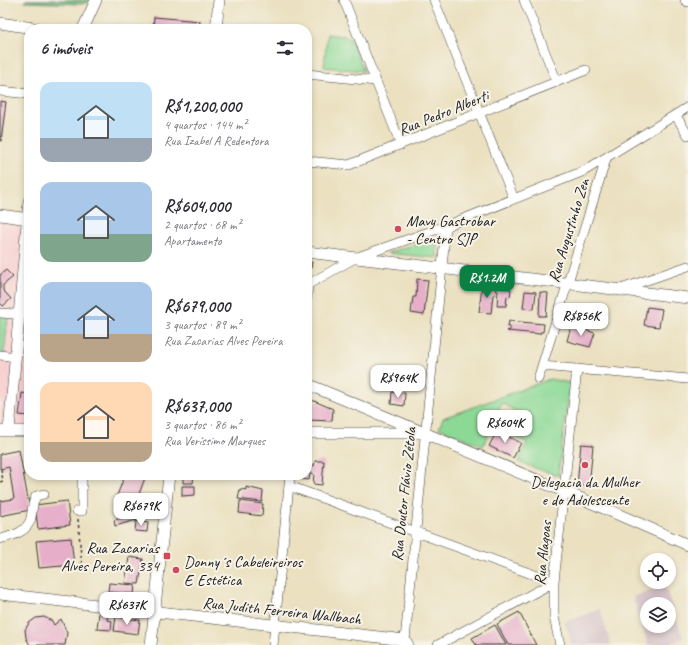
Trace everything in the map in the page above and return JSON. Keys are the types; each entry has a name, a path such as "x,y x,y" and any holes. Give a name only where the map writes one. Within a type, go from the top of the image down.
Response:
{"main road":[{"path":"85,24 96,0"},
{"path":"217,24 219,0"},
{"path":"0,23 24,27"},
{"path":"0,215 24,218"},
{"path":"312,253 688,298"},
{"path":"24,315 4,431 24,431"},
{"path":"312,386 564,491 688,545"},
{"path":"312,433 425,433"},
{"path":"152,645 168,480"},
{"name":"Rua Judith Ferreira Wallbach","path":"0,594 275,625 406,642"}],"street":[{"path":"344,0 401,145"},
{"path":"434,0 514,199"},
{"path":"524,0 557,82"},
{"name":"Rua Pedro Alberti","path":"312,162 349,166 586,70"},
{"path":"312,75 376,81"},
{"path":"0,91 24,93"},
{"path":"312,283 355,258 446,226 567,178 606,159 688,107"},
{"path":"676,116 688,135"},
{"name":"Rua Augustinho Zen","path":"538,379 606,159"},
{"name":"Rua Doutor Flávio Zétola","path":"406,642 446,226"},
{"path":"619,290 688,266"},
{"path":"0,313 24,315"},
{"path":"0,355 16,357"},
{"path":"542,366 688,379"},
{"name":"Rua Alagoas","path":"560,645 554,617 554,582 577,369"},
{"path":"77,511 82,511 82,480"},
{"path":"273,645 290,480"},
{"path":"289,486 554,582"},
{"path":"0,539 24,530 30,524 31,505 36,496 44,494"},
{"path":"438,645 554,582"}],"path":[{"path":"0,482 3,481 1,469"},
{"path":"77,511 82,568"}],"shaded area":[{"path":"0,221 24,223 24,435 0,435"},
{"path":"656,589 666,589 669,597 640,597 640,619 633,597"},
{"path":"600,609 611,645 572,645 565,622"},
{"path":"676,618 683,638 668,645 648,645 644,633 676,633"}],"green space":[{"path":"26,0 91,0 91,2 81,4 25,2"},
{"path":"327,34 350,37 364,71 324,67"},
{"path":"437,238 437,258 387,253"},
{"path":"0,315 8,316 4,354 0,354"},
{"path":"550,379 570,383 558,476 518,462 527,443 510,435 517,412 502,403 483,446 439,428 443,418"}],"building":[{"path":"154,17 200,21 200,24 153,24"},
{"path":"0,101 6,102 1,141 0,141"},
{"path":"6,270 13,277 3,285 3,290 11,299 3,306 0,303 0,275"},
{"path":"417,279 428,280 424,315 411,313 413,297 416,297"},
{"path":"482,286 496,287 495,295 493,295 491,313 479,312"},
{"path":"496,288 511,289 510,297 507,296 506,306 497,306 498,291 496,291"},
{"path":"525,291 536,292 534,309 523,308"},
{"path":"540,292 548,293 546,316 539,316"},
{"path":"647,307 662,309 659,327 644,325"},
{"path":"509,321 544,324 543,332 540,332 540,334 507,331 510,330 510,327 508,327"},
{"path":"571,326 595,333 590,347 567,341"},
{"path":"392,392 405,393 404,406 391,404"},
{"path":"22,393 24,393 24,416 19,415"},
{"path":"312,400 333,409 332,421 312,420"},
{"path":"497,431 521,443 513,458 489,446"},
{"name":"Delegacia da Mulher e do Adolescente","path":"581,444 593,445 589,487 577,485"},
{"path":"19,450 30,510 0,516 0,501 14,499 9,467 0,469 0,454"},
{"path":"315,461 324,461 322,485 313,484 314,474 312,474 312,466 314,466"},
{"path":"123,480 144,480 135,505 116,498"},
{"path":"183,480 193,480 193,483 183,483"},
{"path":"182,486 195,486 195,495 182,496"},
{"path":"246,487 263,491 262,502 238,499 240,489 246,490"},
{"path":"67,501 70,525 38,529 35,505"},
{"path":"240,501 263,504 262,516 239,513"},
{"path":"147,503 151,516 115,526 114,520 129,516 127,510"},
{"path":"136,521 148,523 147,532 135,531"},
{"path":"71,538 74,565 39,568 36,541"},
{"path":"129,557 143,559 139,584 125,583"},
{"path":"109,583 135,585 134,594 108,592"},
{"path":"519,612 536,645 508,645 497,624"},
{"path":"99,613 108,614 107,620 112,621 111,630 97,629"},
{"path":"44,617 52,621 54,625 61,619 67,633 65,645 30,645 26,638 25,630 29,623 36,618"},
{"path":"116,617 140,620 138,634 114,631"},
{"path":"495,625 506,645 476,645 472,638"}],"place":[{"name":"Mavy Gastrobar - Centro SJP","path":"398,229"},
{"name":"Delegacia da Mulher e do Adolescente","path":"585,465"},
{"name":"Rua Zacarias Alves Pereira, 334","path":"167,556"},
{"name":"Donny´s Cabeleireiros E Estética","path":"176,570"}]}
